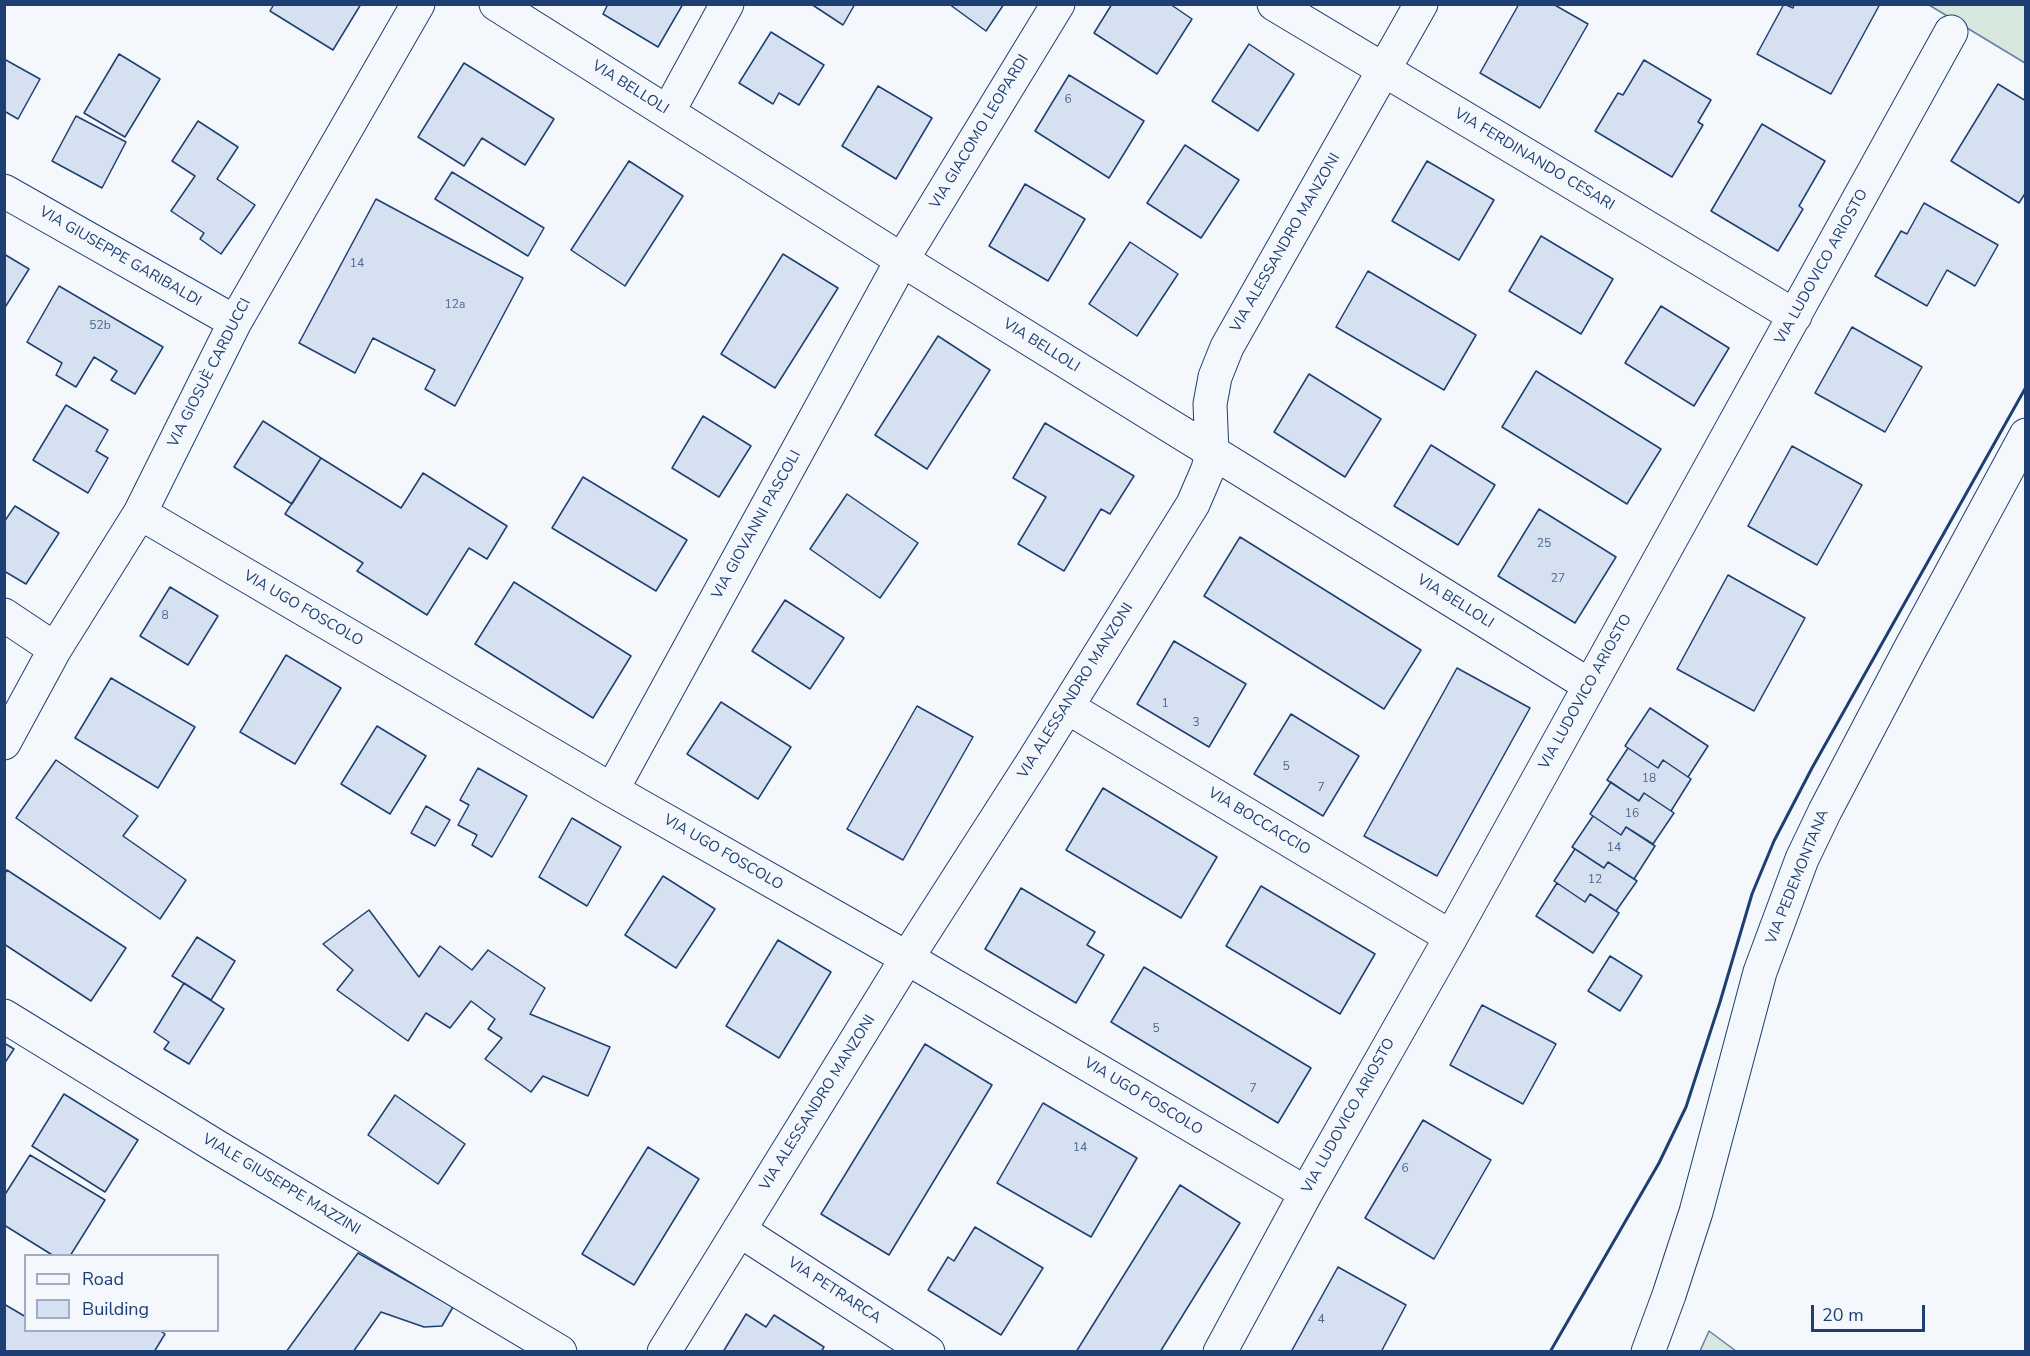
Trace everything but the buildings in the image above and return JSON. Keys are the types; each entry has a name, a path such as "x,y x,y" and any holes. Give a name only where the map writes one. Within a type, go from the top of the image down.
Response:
{"street":[{"name":"VIA GIOSUÈ CARDUCCI","path":"4,743 56,649 140,513 235,322 418,4"},
{"name":"VIA BELLOLI","path":"496,4 902,260 1589,685"},
{"path":"668,112 727,4"},
{"name":"VIA GIACOMO LEOPARDI","path":"902,260 1058,4"},
{"name":"VIA FERDINANDO CESARI","path":"1274,4 1795,316"},
{"name":"VIA ALESSANDRO MANZONI","path":"664,1352 907,958 1193,504 1208,469 1212,452 1210,404 1215,377 1227,347 1421,4"},
{"name":"VIA LUDOVICO ARIOSTO","path":"1220,1352 1951,32"},
{"name":"VIA GIUSEPPE GARIBALDI","path":"4,192 235,322"},
{"name":"VIA GIOVANNI PASCOLI","path":"612,790 902,260"},
{"name":"VIA PEDEMONTANA","path":"1648,1352 1696,1212 1760,972 1802,859 1896,674 2025,435"},
{"name":"VIA UGO FOSCOLO","path":"140,513 612,790 907,958 1306,1193"},
{"path":"4,615 56,649"},
{"name":"VIA BOCCACCIO","path":"1066,706 1451,937"},
{"name":"VIALE GIUSEPPE MAZZINI","path":"4,1016 560,1352"},
{"name":"VIA PETRARCA","path":"740,1230 928,1352"}],"shaded area":[{"path":"1929,5 2025,5 2025,63"},
{"path":"1709,1331 1736,1351 1700,1351"}],"wall":[{"path":"1550,1352 1659,1163 1686,1107 1752,894 1774,841 1812,768 2026,387"}]}
